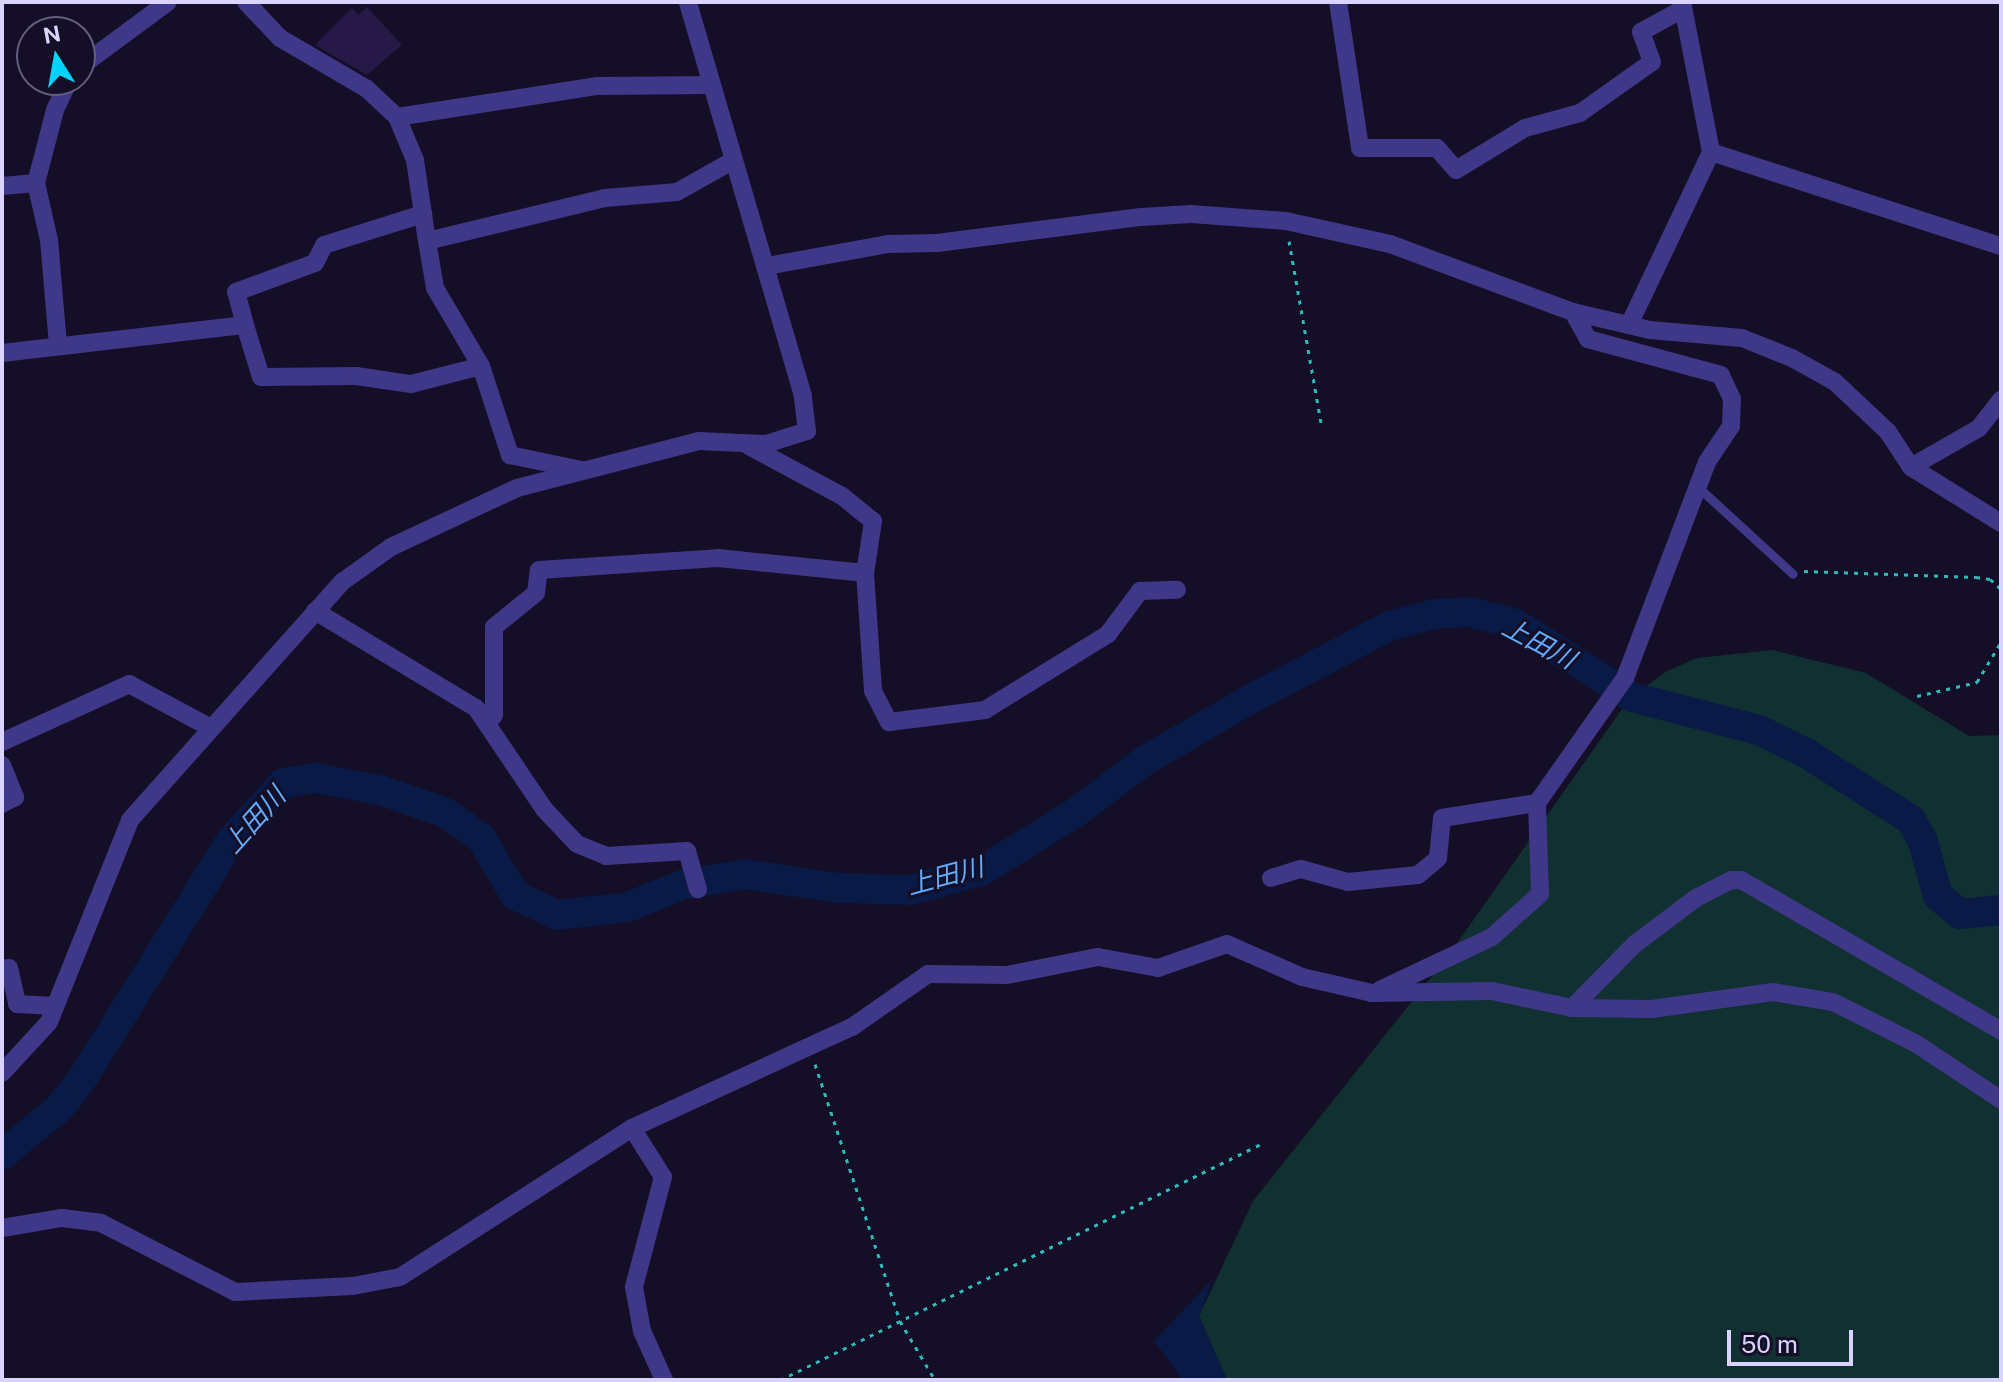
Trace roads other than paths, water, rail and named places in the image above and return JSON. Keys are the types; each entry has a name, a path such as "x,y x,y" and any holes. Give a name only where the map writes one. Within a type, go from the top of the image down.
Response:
{"street":[{"path":"96,55 168,2"},
{"path":"246,2 280,38 367,89 397,117 415,160 435,288 481,366 510,455 581,470"},
{"path":"2,1073 49,1022 130,820 342,582 391,547 517,488 699,441 766,444 807,431 803,396 767,266 688,2"},
{"path":"1338,2 1360,148 1437,148 1456,170 1525,128 1580,113 1652,62 1641,32 1683,5 1711,152 1629,325"},
{"path":"397,117 598,86 712,85"},
{"path":"58,346 49,240 36,183 62,96"},
{"path":"1711,152 2001,246"},
{"path":"427,241 605,198 677,192 734,160"},
{"path":"2,186 36,183"},
{"path":"423,214 324,245 315,263 236,292 261,377 356,376 411,384 481,366"},
{"path":"767,266 888,244 937,243 1141,217 1205,214 1286,221 1435,258 1573,312 1629,325 1742,338 1792,358 1835,382 1888,432 1911,467 2001,523"},
{"path":"1372,993 1492,937 1540,894 1537,803 1625,678 1707,462 1731,426 1732,399 1721,375 1588,339 1573,312"},
{"path":"2,353 245,325"},
{"path":"1911,467 1979,428 2001,400"},
{"path":"743,443 842,496 873,521 865,573 873,691 889,722 985,710 1108,634 1140,591 1177,590"},
{"path":"487,724 494,715 494,627 536,593 539,570 718,558 865,573"},
{"path":"315,611 476,708 544,809 577,844 606,856 687,851 698,889"},
{"path":"2,742 129,684 211,728"},
{"path":"2,765 15,797 2,804"},
{"path":"1271,878 1301,869 1348,882 1418,875 1438,858 1442,818 1537,803"},
{"path":"1572,1008 1635,944 1696,898 1731,880 1741,880 2001,1031"},
{"path":"2,1228 62,1218 101,1223 235,1292 353,1286 400,1277 632,1128 852,1027 928,974 1007,975 1098,957 1158,968 1227,944 1302,977 1372,993 1492,991 1572,1008 1652,1009 1773,992 1833,1002 1915,1043 2001,1100"},
{"path":"2,969 9,968 17,1004 55,1006"},
{"path":"632,1128 663,1177 634,1287 642,1331 664,1380"}],"lane":[{"path":"1699,488 1793,574"}],"water":[{"path":"1212,1280 1199,1316 1227,1380 1183,1380 1154,1341"}],"waterway":[{"name":"上田川","path":"2,1155 59,1108 80,1082 231,840 283,783 316,778 380,790 446,813 481,838 515,895 557,915 628,907 682,885 745,874 839,888 911,890 983,870 1078,811 1144,761 1247,701 1389,626 1434,614 1470,612 1516,624 1632,697 1759,730 1806,753 1911,820 1923,842 1938,896 1960,914 2001,910"}]}
